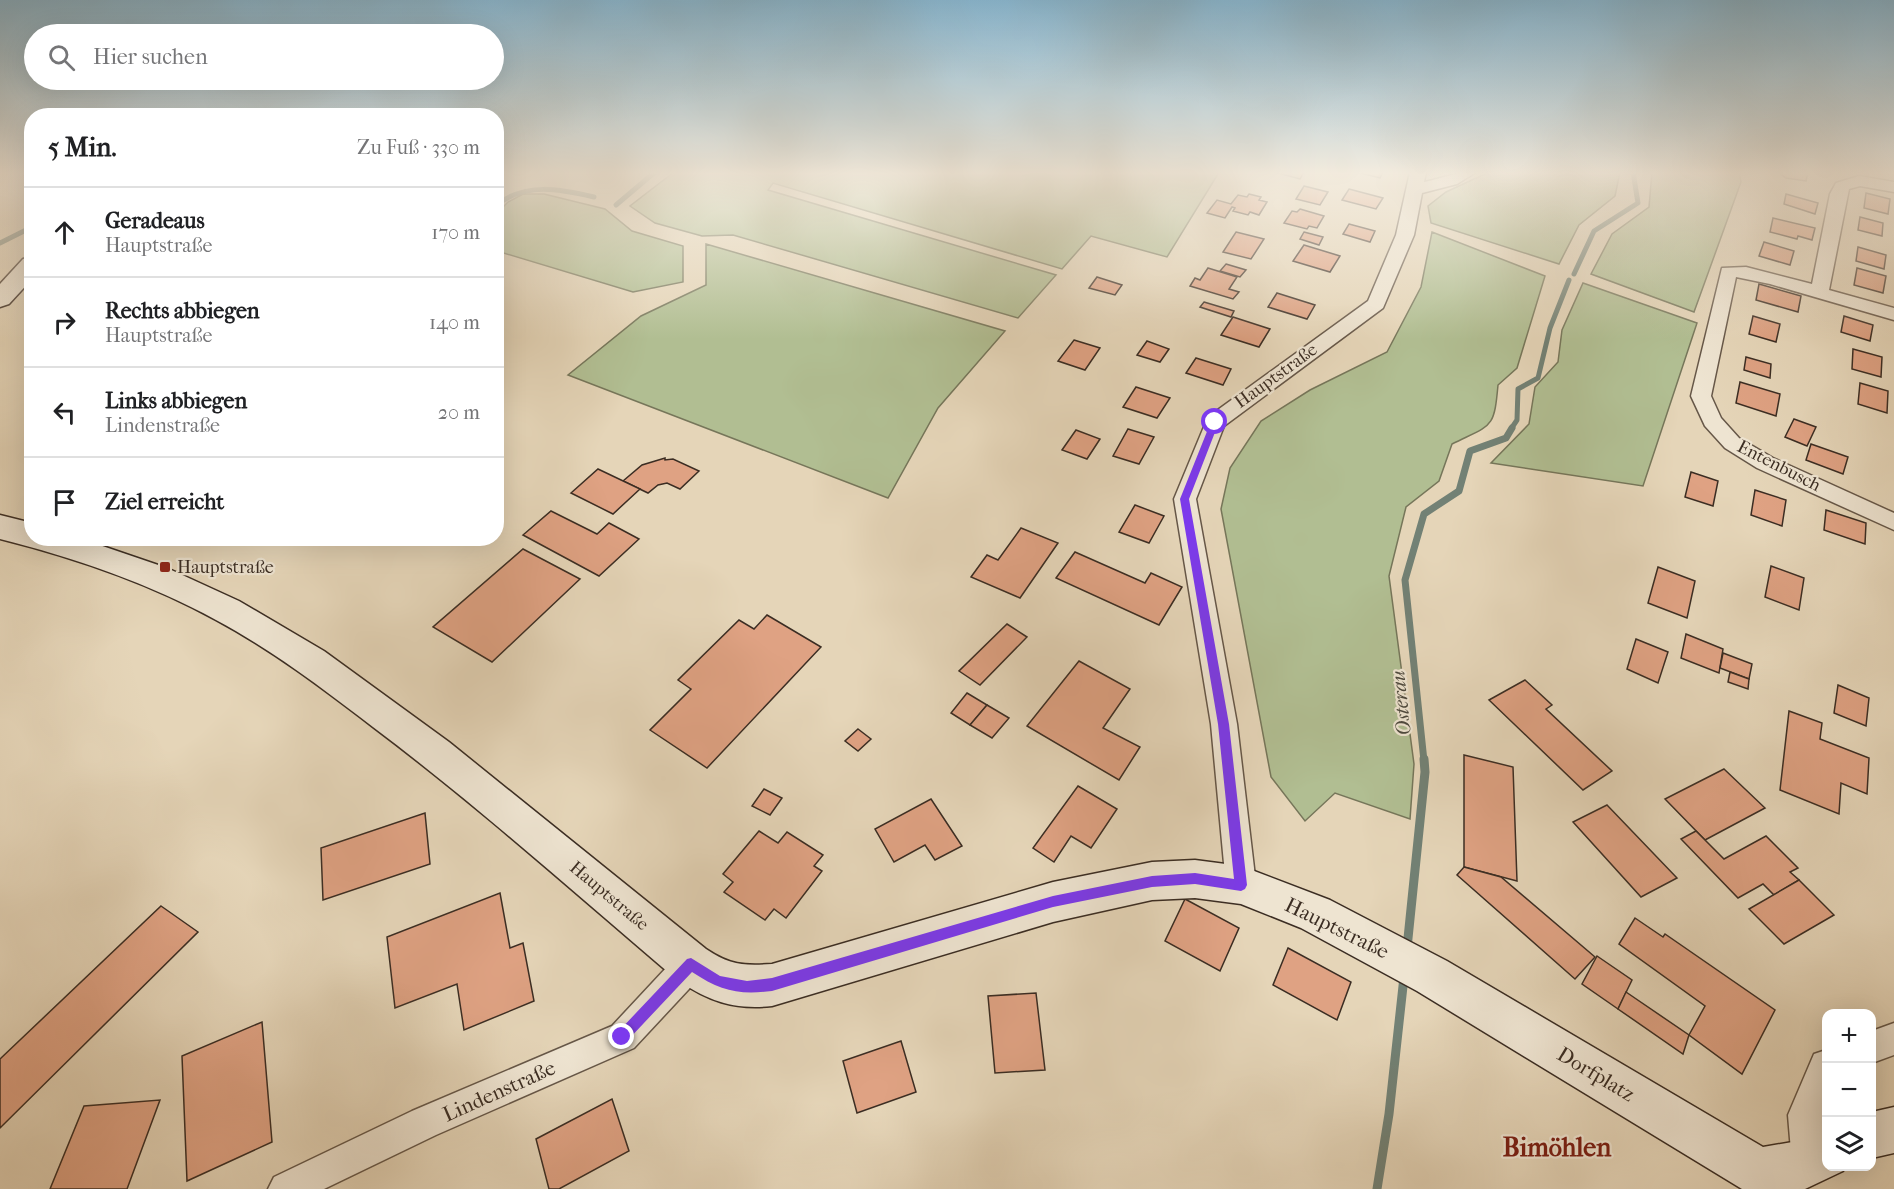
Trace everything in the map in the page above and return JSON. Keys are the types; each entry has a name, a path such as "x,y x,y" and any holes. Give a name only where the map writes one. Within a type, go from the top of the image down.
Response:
{"street":[{"name":"Hauptstraße","path":"1241,885 1224,724 1185,499 1215,422 1376,304 1407,227"},
{"path":"1832,227 1820,291 1844,301 1894,314"},
{"name":"Entenbusch","path":"1820,291 1745,272 1728,272 1701,396 1712,421 1732,443 1765,463 1894,522"},
{"path":"0,299 24,273"},
{"path":"0,527 24,533"},
{"name":"Hauptstraße","path":"65,546 155,577 227,610 312,661 436,753 691,964 718,982 747,987 772,985 1053,902 1152,881 1195,879 1241,885 1315,914 1432,976"},
{"name":"Lindenstraße","path":"286,1189 424,1123 622,1037 691,964"},
{"name":"Dorfplatz","path":"1432,976 1794,1169 1805,1115 1822,1077"},
{"path":"1876,1046 1894,1039"},
{"path":"1876,1134 1894,1130"}],"green space":[{"path":"504,227 628,227 632,231 683,246 683,282 633,292 504,253"},
{"path":"671,227 895,227 1056,275 1018,318 733,235 702,236"},
{"path":"922,227 1185,227 1167,257 1091,236 1062,269"},
{"path":"1445,227 1578,227 1559,264"},
{"path":"1621,227 1725,227 1694,312 1591,274 1612,234"},
{"path":"1432,232 1545,276 1517,368 1498,385 1492,418 1483,428 1452,444 1439,481 1406,507 1389,576 1414,764 1410,819 1335,793 1305,821 1271,777 1221,509 1230,468 1261,421 1310,390 1387,352 1421,287"},
{"path":"706,244 1005,331 938,408 888,498 568,375 641,316 706,285"},
{"path":"1583,283 1697,323 1643,486 1491,463 1529,424 1535,387 1558,362 1562,330"}],"building":[{"path":"1347,227 1362,227 1375,231 1370,242 1343,234"},
{"path":"1771,227 1815,228 1812,240 1798,236 1797,239 1770,232"},
{"path":"1858,227 1883,227 1882,236 1858,230"},
{"path":"1236,232 1264,239 1251,259 1223,252"},
{"path":"1304,232 1323,237 1319,245 1300,239"},
{"path":"1764,242 1794,251 1790,265 1759,256"},
{"path":"1304,245 1340,256 1330,272 1293,261"},
{"path":"1858,247 1886,255 1884,269 1856,261"},
{"path":"1226,264 1246,270 1240,277 1220,271"},
{"path":"1208,268 1237,277 1229,289 1239,292 1233,299 1190,286 1195,278 1200,280"},
{"path":"1857,268 1886,276 1883,293 1854,285"},
{"path":"1097,277 1122,285 1115,295 1089,288"},
{"path":"1759,284 1801,296 1798,312 1756,300"},
{"path":"1277,293 1315,305 1307,319 1268,307"},
{"path":"1204,302 1234,311 1231,317 1200,307"},
{"path":"1753,316 1780,324 1776,342 1749,334"},
{"path":"1844,316 1873,325 1870,341 1841,332"},
{"path":"1233,317 1270,329 1259,347 1221,335"},
{"path":"1074,340 1100,348 1085,370 1058,361"},
{"path":"1147,341 1169,349 1160,362 1137,355"},
{"path":"1853,349 1882,357 1881,377 1852,369"},
{"path":"1746,357 1771,364 1770,378 1744,370"},
{"path":"1196,358 1231,369 1223,385 1186,373"},
{"path":"1740,382 1780,394 1776,416 1736,403"},
{"path":"1860,383 1888,391 1887,413 1858,404"},
{"path":"1136,387 1170,398 1157,418 1123,407"},
{"path":"1794,419 1816,427 1807,446 1785,437"},
{"path":"1128,429 1154,437 1139,464 1113,456"},
{"path":"1076,430 1100,439 1087,459 1062,450"},
{"path":"1811,444 1848,457 1843,474 1806,460"},
{"path":"665,458 665,460 673,459 699,471 680,489 667,483 658,485 648,493 623,481 642,465"},
{"path":"598,469 640,489 613,514 571,493"},
{"path":"1691,472 1718,481 1713,506 1685,497"},
{"path":"1755,490 1786,500 1782,526 1751,515"},
{"path":"1135,505 1164,516 1149,543 1119,532"},
{"path":"1826,510 1866,523 1865,544 1824,530"},
{"path":"551,511 597,534 609,523 639,539 599,576 523,535"},
{"path":"1021,528 1058,543 1020,598 971,577 987,555 998,560"},
{"path":"523,549 580,579 492,662 433,627"},
{"path":"1075,552 1145,583 1151,573 1182,587 1159,625 1056,578"},
{"path":"1771,566 1804,578 1799,610 1765,597"},
{"path":"1658,567 1695,581 1687,618 1648,603"},
{"path":"767,615 821,647 707,768 650,730 691,689 678,680 739,620 754,629"},
{"path":"1007,624 1027,637 980,685 959,671"},
{"path":"1686,634 1723,649 1719,673 1681,658"},
{"path":"1636,639 1668,652 1658,683 1627,669"},
{"path":"1723,653 1752,664 1749,679 1720,668"},
{"path":"1079,661 1130,689 1103,728 1140,747 1119,780 1027,726"},
{"path":"1730,672 1749,679 1748,689 1728,682"},
{"path":"1525,680 1552,705 1546,709 1612,771 1583,790 1489,700"},
{"path":"1838,685 1869,698 1866,726 1834,713"},
{"path":"967,693 987,705 970,725 951,713"},
{"path":"987,705 1009,718 992,738 970,725"},
{"path":"1789,711 1822,723 1820,739 1869,758 1867,794 1841,783 1839,814 1780,790"},
{"path":"858,729 871,739 858,751 845,741"},
{"path":"1464,755 1513,767 1517,881 1464,867"},
{"path":"1724,769 1765,808 1705,840 1665,799"},
{"path":"1078,786 1117,809 1091,848 1071,836 1054,862 1033,848"},
{"path":"764,789 782,798 770,815 752,806"},
{"path":"931,799 962,846 935,860 925,845 894,862 875,829"},
{"path":"1607,805 1677,878 1641,897 1573,822"},
{"path":"425,813 430,864 323,900 321,848"},
{"path":"759,831 778,843 787,832 823,855 814,866 822,871 786,918 774,909 765,920 724,892 733,882 723,874"},
{"path":"1696,831 1724,859 1766,836 1798,868 1790,872 1799,880 1774,895 1763,884 1738,898 1681,839"},
{"path":"1464,867 1501,877 1595,957 1575,979 1457,875"},
{"path":"1799,880 1834,915 1784,944 1749,909"},
{"path":"500,893 510,948 523,943 534,1001 464,1030 457,984 395,1008 387,937"},
{"path":"1185,899 1239,928 1220,971 1165,941"},
{"path":"161,906 198,932 0,1128 0,1059"},
{"path":"1635,918 1663,937 1665,934 1775,1010 1742,1074 1689,1035 1705,1006 1619,944"},
{"path":"1288,948 1351,982 1337,1020 1273,985"},
{"path":"1597,956 1632,980 1618,1009 1582,984"},
{"path":"1626,992 1689,1035 1683,1054 1618,1009"},
{"path":"1036,993 1045,1070 995,1073 988,996"},
{"path":"262,1022 272,1142 187,1181 182,1056"},
{"path":"901,1041 916,1092 857,1113 843,1061"},
{"path":"612,1099 629,1151 559,1189 549,1189 536,1139"},
{"path":"160,1100 127,1189 50,1189 84,1106"}],"waterway":[{"name":"Osterau","path":"1574,274 1594,231 1600,227"},
{"path":"0,243 24,231"},
{"name":"Osterau","path":"1511,429 1517,420 1518,389 1538,378 1550,328 1569,280"},
{"name":"Osterau","path":"1424,761 1405,580 1424,514 1459,491 1470,451 1506,438 1512,428"},
{"name":"Osterau","path":"1407,948 1425,772 1424,759"},
{"name":"Osterau","path":"1377,1189 1389,1114 1404,977"}],"place":[{"name":"Hauptstraße","path":"165,567"}],"district":[{"name":"Bimöhlen","path":"1557,1147"}],"route":[{"path":"622,1037 691,964 718,982 747,987 772,985 1053,902 1152,881 1195,879 1241,885 1224,724 1185,499 1215,422"}]}
